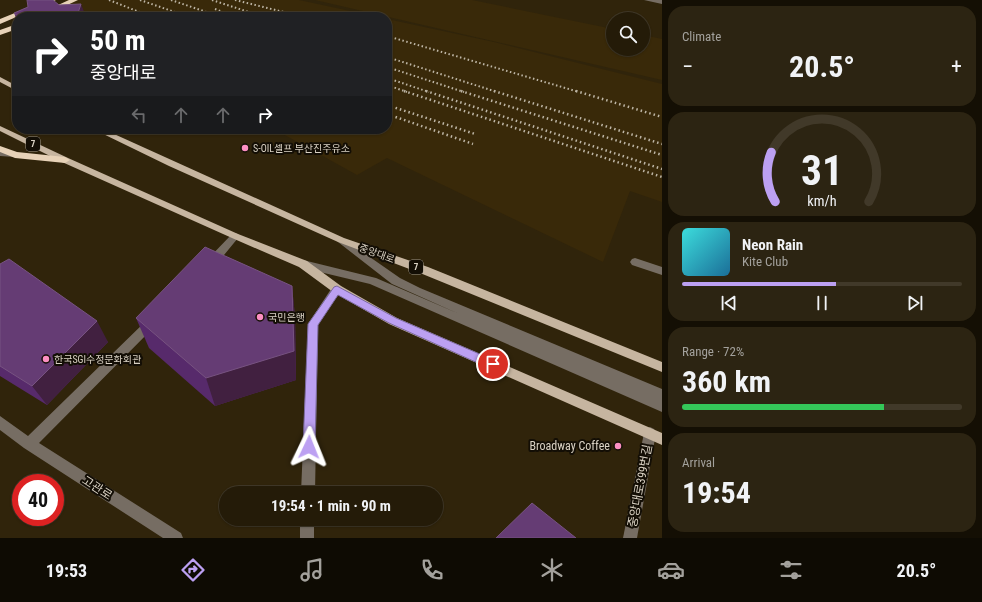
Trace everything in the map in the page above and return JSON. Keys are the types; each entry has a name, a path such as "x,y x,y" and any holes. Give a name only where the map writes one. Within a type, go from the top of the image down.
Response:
{"highway":[{"path":"24,12 53,0"},
{"path":"47,12 75,0"},
{"path":"0,16 26,3"},
{"path":"0,22 12,17"},
{"path":"0,33 12,28"},
{"path":"0,149 15,155 65,160"}],"main road":[{"path":"0,79 12,86"},
{"path":"0,87 12,91"},
{"name":"7","path":"0,128 12,134"},
{"name":"7","path":"12,134 65,160 235,236 303,264 337,289 393,321 656,436"},
{"name":"중앙대로","path":"108,134 341,240 424,270 662,367"}],"street":[{"path":"647,0 662,2"},
{"path":"0,154 15,155"},
{"path":"201,273 235,236"},
{"path":"341,240 396,281 416,291 662,395"},
{"path":"635,262 662,272"},
{"path":"303,264 372,281 662,406"},
{"path":"308,486 313,324 337,289"},
{"path":"29,444 162,312"},
{"name":"고관로","path":"0,422 29,444 176,538"},
{"name":"중앙대로399번길","path":"630,538 656,436"},
{"path":"307,526 307,538"}],"shaded area":[{"path":"64,0 299,0 355,12 84,12"},
{"path":"315,0 472,0 606,28 606,56 650,56 650,36 662,39 662,80 392,18 392,12 367,12"},
{"path":"392,20 494,42 662,84 662,202 630,191 603,262 387,158 357,175 283,134 392,134"}],"building":[{"path":"27,0 53,0 59,5 81,4 78,12 16,12 28,7"},
{"path":"205,247 292,286 294,351 206,378 136,318"},
{"name":"한국SGI수정문화회관","path":"9,259 97,321 32,386 0,366 0,264"},
{"path":"532,503 576,538 496,538"}],"railway":[{"path":"109,0 139,12"},
{"path":"140,0 175,12"},
{"path":"171,0 206,12"},
{"path":"212,0 249,12"},
{"path":"235,0 284,12"},
{"path":"215,9 223,12"},
{"path":"392,37 579,92"},
{"path":"392,59 497,92"},
{"path":"392,69 464,92"},
{"path":"392,80 426,91"},
{"path":"392,87 407,92"},
{"path":"426,91 662,169"},
{"path":"461,91 662,155"},
{"path":"494,91 662,144"},
{"path":"576,91 662,117"},
{"path":"407,92 662,177"},
{"path":"392,107 475,134"},
{"path":"392,116 473,144"}],"place":[{"name":"S-OIL셀프 부산진주유소","path":"245,148"},
{"name":"국민은행","path":"260,317"},
{"name":"한국SGI수정문화회관","path":"46,359"},
{"name":"Broadway Coffee","path":"618,446"}],"route":[{"path":"309,447 313,324 337,289 393,321 493,364"}]}
